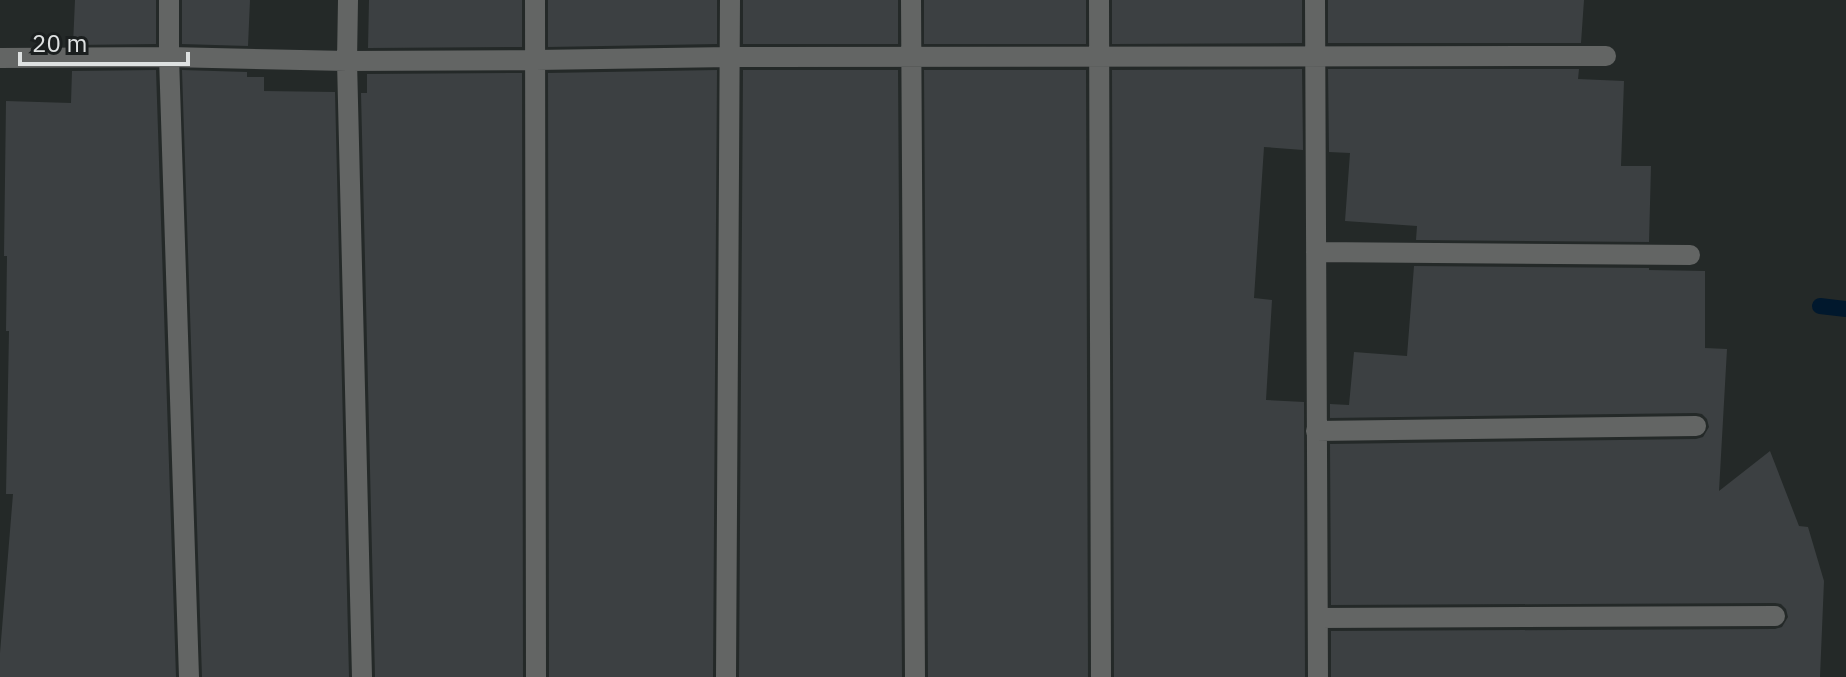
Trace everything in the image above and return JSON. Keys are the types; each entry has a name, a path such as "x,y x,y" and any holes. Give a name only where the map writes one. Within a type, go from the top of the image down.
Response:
{"street":[{"path":"169,0 189,677"},
{"path":"348,0 362,677"},
{"path":"535,0 536,677"},
{"path":"726,677 730,0"},
{"path":"911,0 915,677"},
{"path":"1099,0 1101,677"},
{"path":"1315,0 1318,677"},
{"path":"0,58 169,57 347,61 730,57 1606,56"},
{"path":"1316,252 1690,255"},
{"path":"1316,431 1696,426"},
{"path":"1318,618 1775,616"}],"building":[{"path":"75,0 156,0 156,44 73,45"},
{"path":"182,0 250,0 248,46 182,44"},
{"path":"369,0 522,0 522,47 368,48"},
{"path":"548,0 717,0 717,44 548,47"},
{"path":"743,0 898,0 898,44 743,44"},
{"path":"924,0 1086,0 1086,44 924,44"},
{"path":"1112,0 1302,0 1302,43 1112,44"},
{"path":"1328,0 1584,0 1581,43 1328,43"},
{"path":"1302,69 1303,150 1264,147 1254,298 1272,300 1266,400 1304,402 1305,677 1114,677 1112,70"},
{"path":"1328,69 1579,69 1578,79 1624,81 1621,166 1651,166 1649,242 1416,240 1417,226 1345,221 1350,153 1329,152"},
{"path":"156,70 176,677 0,677 13,494 6,494 9,331 6,331 7,256 4,256 6,101 71,103 72,71"},
{"path":"182,70 247,72 247,77 264,77 264,91 335,92 349,677 202,677"},
{"path":"717,70 713,677 549,677 548,73"},
{"path":"743,70 898,70 902,677 739,677"},
{"path":"924,70 1086,70 1088,677 928,677"},
{"path":"522,73 523,677 375,677 361,93 367,93 367,74"},
{"path":"1414,266 1705,271 1705,348 1727,349 1719,491 1770,451 1799,526 1808,527 1824,581 1820,677 1331,677 1331,631 1775,629 1782,627 1788,617 1786,609 1775,603 1331,605 1330,444 1696,439 1703,437 1709,427 1707,419 1696,413 1330,418 1330,404 1349,405 1354,352 1407,356"}],"waterway":[{"path":"1820,306 1846,309"}]}
